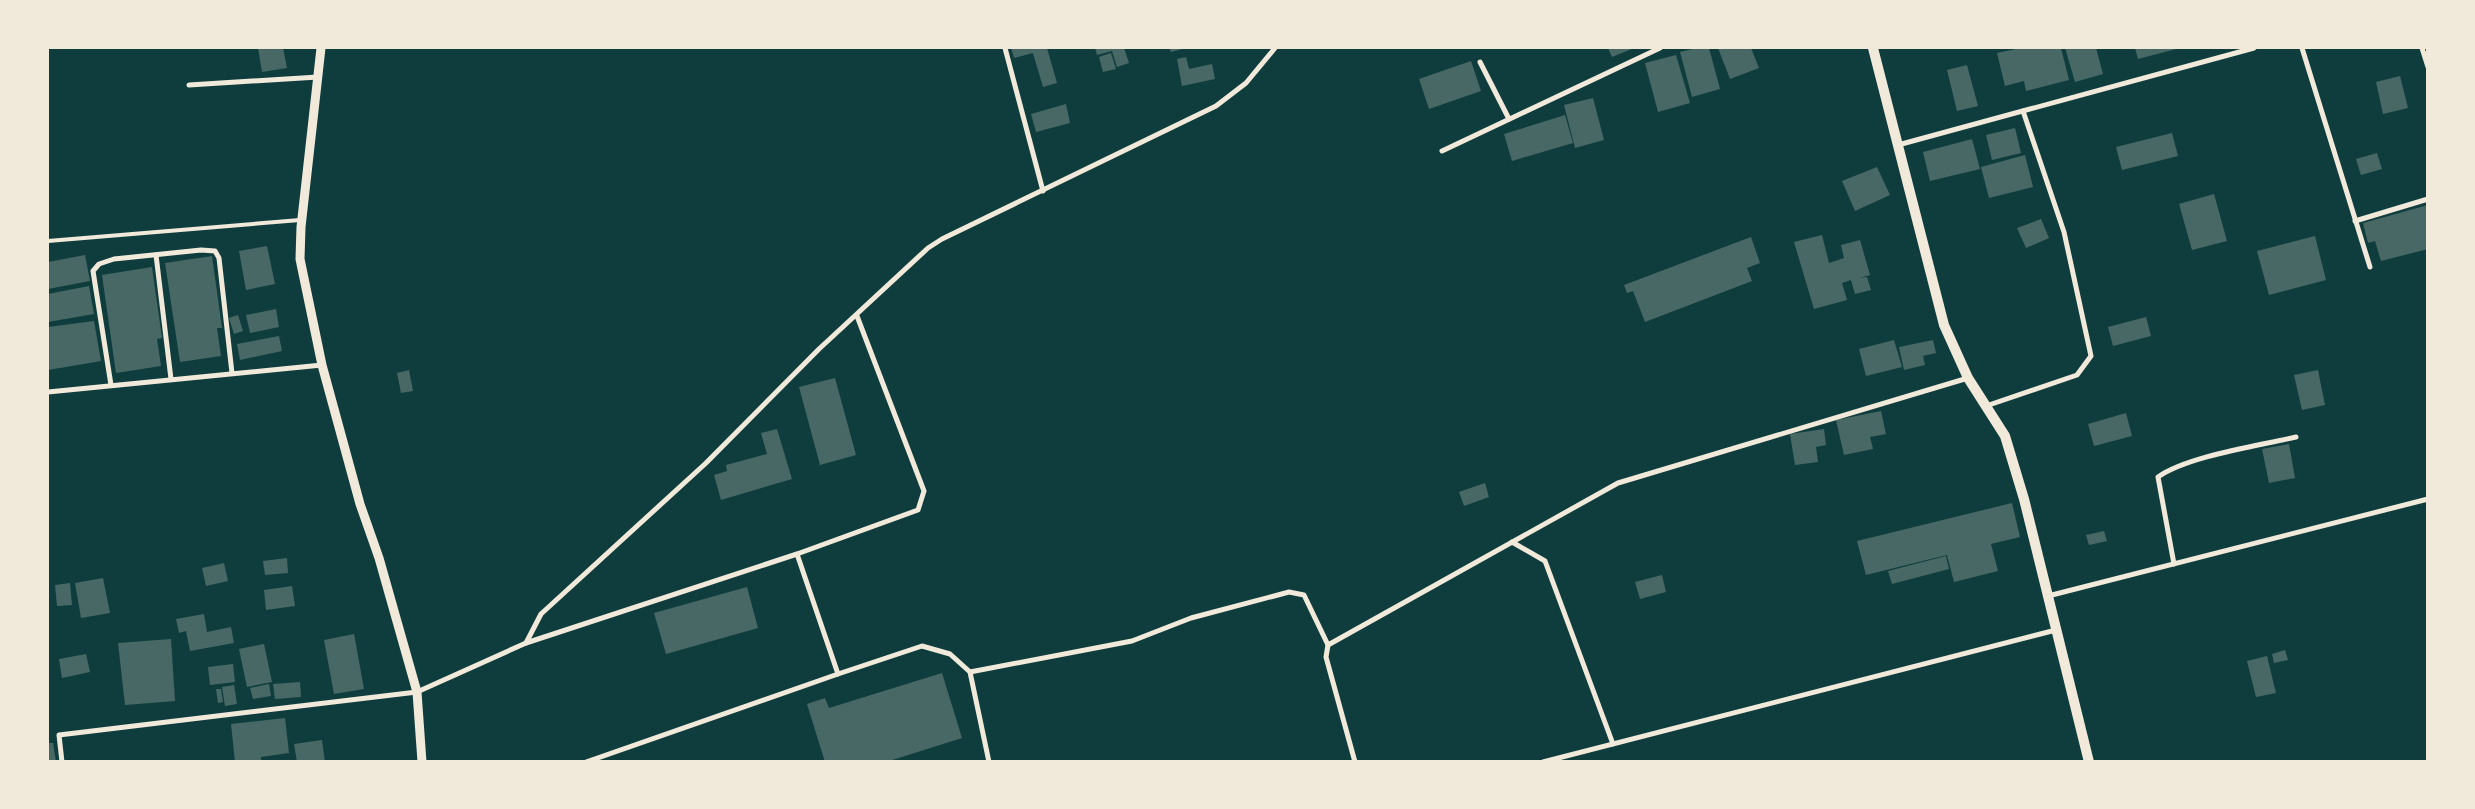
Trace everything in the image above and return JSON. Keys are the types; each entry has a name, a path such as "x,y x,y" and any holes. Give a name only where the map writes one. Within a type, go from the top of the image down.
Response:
{"main road":[{"path":"1873,48 1944,325 1968,378 2005,436 2057,630 2089,762"}],"street":[{"path":"321,48 302,220 300,259 322,364 360,504 380,558 417,692 422,762"},
{"path":"1005,48 1043,190"},
{"path":"526,643 541,614 706,463 819,349 857,316 928,248 1216,106 1246,83 1275,48"},
{"path":"1442,151 1660,48"},
{"path":"1898,145 2254,48"},
{"path":"2302,48 2370,267"},
{"path":"2422,48 2428,67"},
{"path":"1480,62 1509,120"},
{"path":"189,85 318,77"},
{"path":"1986,406 2078,375 2091,356 2064,232 2023,111"},
{"path":"2355,221 2428,199"},
{"path":"111,385 93,271 99,264 114,259 200,250 215,251 219,258 232,373"},
{"path":"156,255 171,379"},
{"path":"62,762 60,734 417,692 526,643 797,554 918,510 924,491 857,316"},
{"path":"48,392 322,364"},
{"path":"1328,645 1618,483 1968,378"},
{"path":"2174,564 2158,477 2169,469 2196,461 2296,437"},
{"path":"2048,596 2428,499"},
{"path":"1512,542 1544,561 1613,744"},
{"path":"797,554 838,674"},
{"path":"970,672 1132,641 1191,618 1289,592 1304,595 1328,645 1326,657 1354,762"},
{"path":"1543,762 2057,630"},
{"path":"586,762 922,646 950,654 970,672 989,762"}],"lane":[{"path":"48,241 302,220"}],"building":[{"path":"258,48 283,48 287,68 262,72"},
{"path":"1011,48 1047,48 1057,83 1043,87 1033,53 1014,58"},
{"path":"1095,48 1124,48 1129,63 1117,67 1112,51 1097,55"},
{"path":"1169,48 1186,48 1171,52"},
{"path":"1608,48 1634,48 1612,57"},
{"path":"1697,48 1709,48 1720,89 1692,97 1680,52"},
{"path":"1718,48 1751,48 1759,68 1730,79"},
{"path":"2021,48 2061,48 2069,80 2026,91 2024,81 2005,86 1997,53"},
{"path":"2065,48 2096,48 2103,74 2075,82"},
{"path":"2135,48 2180,48 2138,59"},
{"path":"1111,53 1116,69 1103,72 1099,57"},
{"path":"1676,55 1690,103 1658,112 1645,63"},
{"path":"1186,57 1189,69 1212,64 1215,79 1182,86 1177,59"},
{"path":"1471,61 1481,91 1429,109 1419,79"},
{"path":"1967,65 1978,106 1957,111 1947,70"},
{"path":"2400,76 2408,108 2383,114 2376,82"},
{"path":"1593,98 1604,140 1575,148 1564,105"},
{"path":"1066,104 1070,123 1036,132 1031,114"},
{"path":"1565,115 1573,143 1512,161 1504,134"},
{"path":"2015,128 2021,153 1992,160 1986,135"},
{"path":"2172,133 2178,156 2122,170 2116,147"},
{"path":"1972,139 1980,169 1930,181 1923,152"},
{"path":"2377,153 2382,169 2361,175 2356,159"},
{"path":"2025,155 2033,187 1989,198 1981,167"},
{"path":"1877,167 1890,195 1855,211 1842,181"},
{"path":"2214,194 2227,241 2192,250 2179,204"},
{"path":"2428,205 2428,249 2381,261 2375,241 2368,243 2363,223"},
{"path":"2041,219 2049,238 2026,248 2017,228"},
{"path":"1822,235 1829,263 1844,258 1841,245 1860,240 1870,275 1859,278 1867,277 1871,290 1855,294 1851,280 1842,283 1847,300 1814,309 1794,242"},
{"path":"2315,236 2326,280 2269,295 2257,251"},
{"path":"1751,237 1760,263 1747,268 1752,281 1645,322 1633,291 1627,293 1624,285"},
{"path":"267,246 275,284 246,290 239,251"},
{"path":"85,255 90,281 48,289 48,262"},
{"path":"212,256 222,328 217,328 221,356 180,362 165,263"},
{"path":"152,267 162,338 157,339 161,366 116,373 102,275"},
{"path":"89,286 94,314 48,322 48,294"},
{"path":"276,309 279,327 250,333 246,315"},
{"path":"238,315 243,331 234,334 229,318"},
{"path":"2146,317 2151,336 2113,346 2108,327"},
{"path":"94,321 101,361 48,370 48,327"},
{"path":"279,336 282,351 240,360 237,344"},
{"path":"1894,340 1902,367 1866,376 1859,349"},
{"path":"1933,340 1936,353 1923,356 1925,365 1904,370 1899,347"},
{"path":"409,370 413,391 401,393 397,373"},
{"path":"2318,370 2325,405 2302,410 2294,375"},
{"path":"835,378 856,455 820,465 799,387"},
{"path":"1881,411 1886,434 1870,437 1873,449 1844,455 1836,420"},
{"path":"2126,413 2132,436 2094,446 2088,424"},
{"path":"777,429 792,479 721,500 714,475 727,471 726,465 767,454 761,433"},
{"path":"1824,429 1826,445 1816,447 1818,462 1795,465 1790,434"},
{"path":"2289,444 2295,478 2269,483 2262,449"},
{"path":"1485,483 1489,497 1464,506 1459,492"},
{"path":"2012,503 2020,537 1991,544 1998,571 1954,582 1947,555 1866,575 1857,541"},
{"path":"2104,531 2107,541 2089,545 2086,535"},
{"path":"1946,556 1949,569 1892,584 1888,571"},
{"path":"287,558 288,573 265,575 263,561"},
{"path":"224,563 228,581 206,586 202,568"},
{"path":"1662,575 1666,592 1640,599 1635,582"},
{"path":"103,578 110,613 81,618 75,583"},
{"path":"70,583 72,605 57,606 55,585"},
{"path":"292,586 295,606 266,610 264,590"},
{"path":"747,587 758,628 666,654 654,613"},
{"path":"204,614 207,632 231,627 234,643 190,651 186,631 179,633 176,619"},
{"path":"354,634 364,689 334,694 324,640"},
{"path":"171,639 175,701 125,705 118,643"},
{"path":"264,644 272,682 247,687 239,649"},
{"path":"2285,650 2288,660 2274,663 2272,654"},
{"path":"86,654 90,672 62,678 59,659"},
{"path":"2267,656 2276,693 2256,697 2247,661"},
{"path":"233,664 235,682 210,685 208,667"},
{"path":"942,673 962,738 886,762 825,762 807,704 825,698 829,708"},
{"path":"300,682 301,697 275,699 273,684"},
{"path":"269,684 271,696 253,699 250,688"},
{"path":"234,685 237,704 225,706 222,687"},
{"path":"216,689 221,689 223,702 218,703"},
{"path":"285,718 289,753 261,757 261,762 235,762 231,724"},
{"path":"322,740 325,762 297,762 294,744"},
{"path":"48,743 53,743 56,762 48,762"}]}
